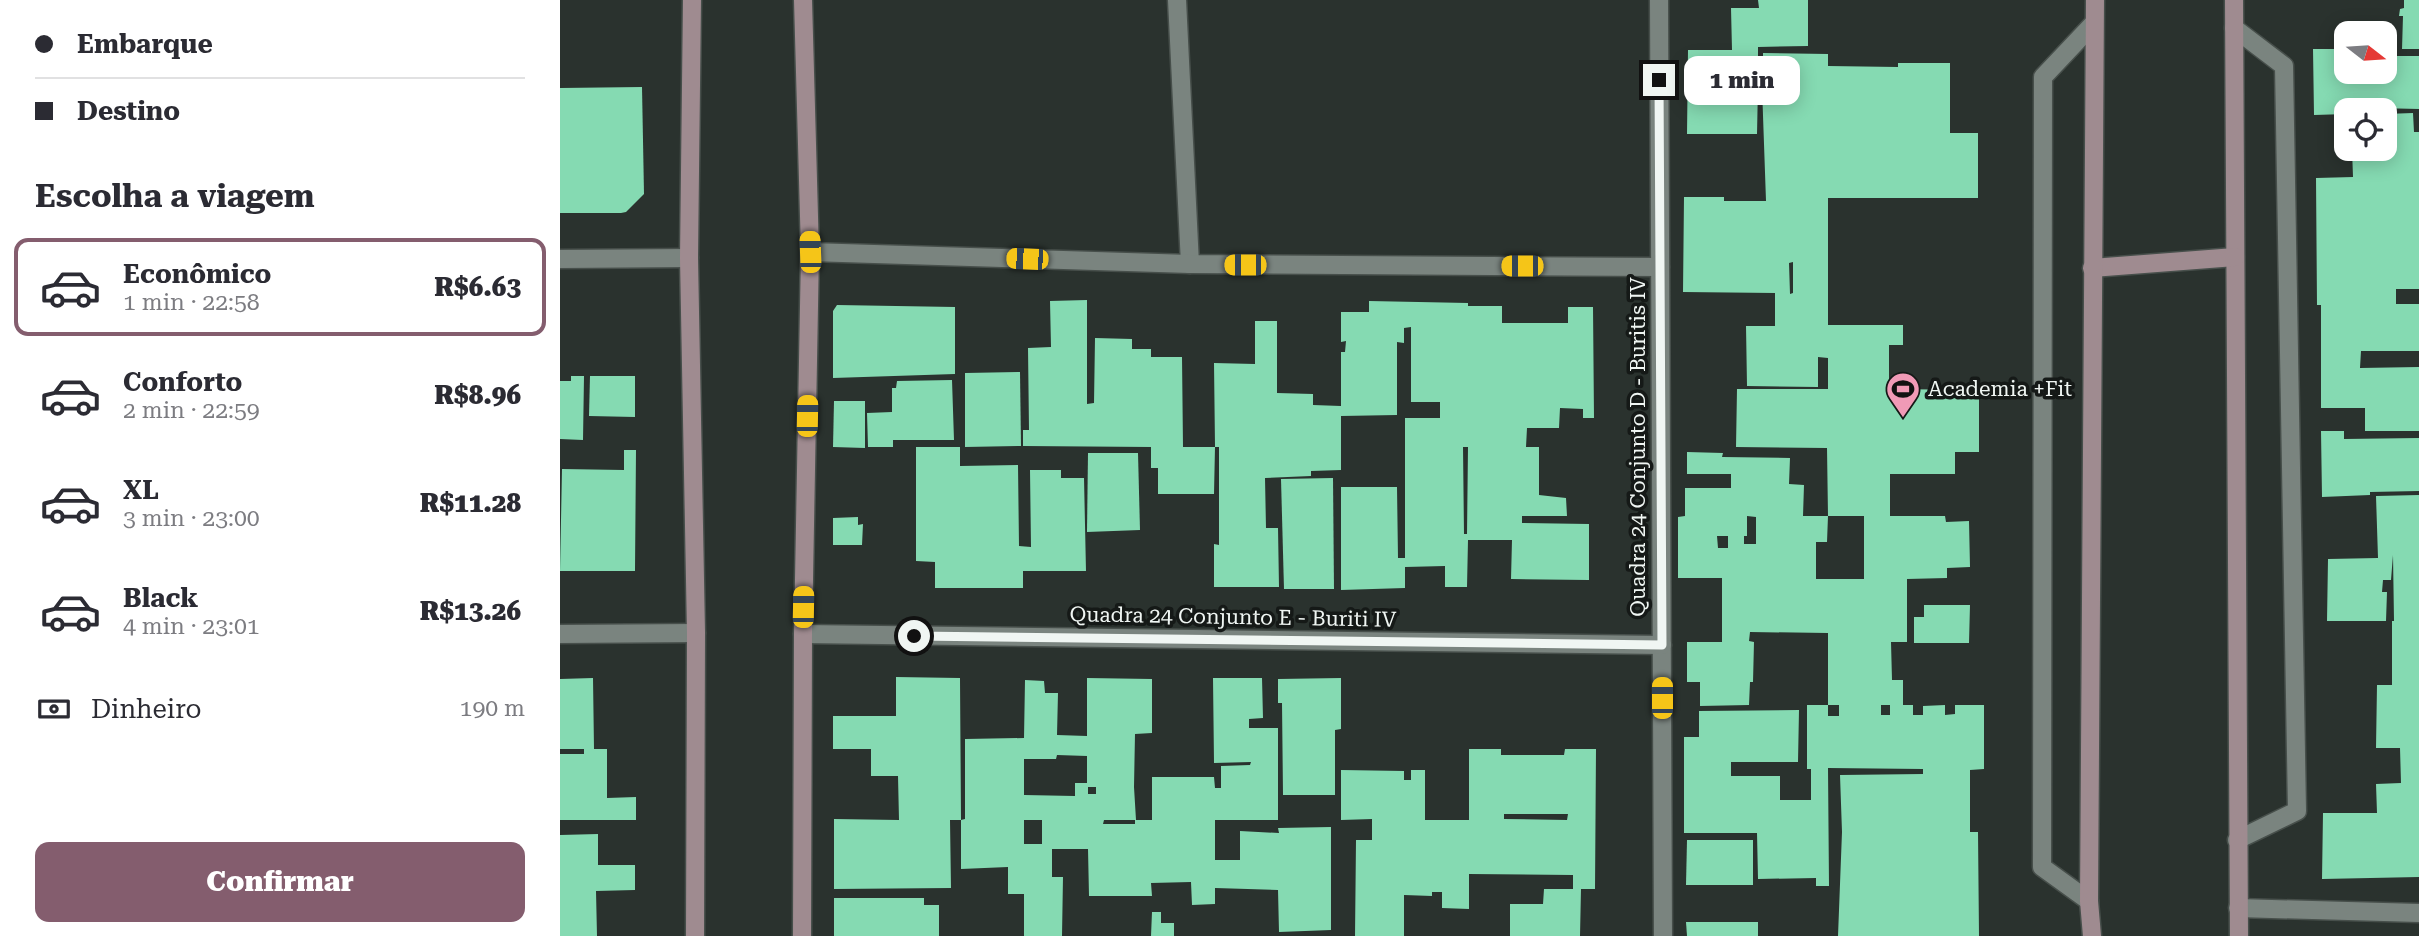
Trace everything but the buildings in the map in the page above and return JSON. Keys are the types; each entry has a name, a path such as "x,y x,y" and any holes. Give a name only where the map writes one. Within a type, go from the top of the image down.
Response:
{"street":[{"path":"692,0 690,258 696,634 695,936"},
{"path":"802,936 803,634 810,252 803,0"},
{"path":"1177,0 1189,264"},
{"name":"Quadra 24 Conjunto D - Buritis IV","path":"1659,0 1663,936"},
{"path":"2091,936 2089,901 2095,0"},
{"path":"2234,0 2239,936"},
{"path":"2089,901 2042,867 2043,77 2094,23"},
{"path":"2234,28 2284,66 2297,811 2237,840"},
{"path":"810,252 1189,264 1660,267"},
{"path":"2092,268 2235,257"},
{"path":"560,259 690,258"},
{"path":"560,634 696,634"},
{"name":"Quadra 24 Conjunto E - Buriti IV","path":"803,634 1662,645"},
{"path":"2238,908 2419,913"}],"place":[{"name":"Academia +Fit","path":"1903,419"}],"route":[{"path":"914,636 1662,645 1659,80"}]}
